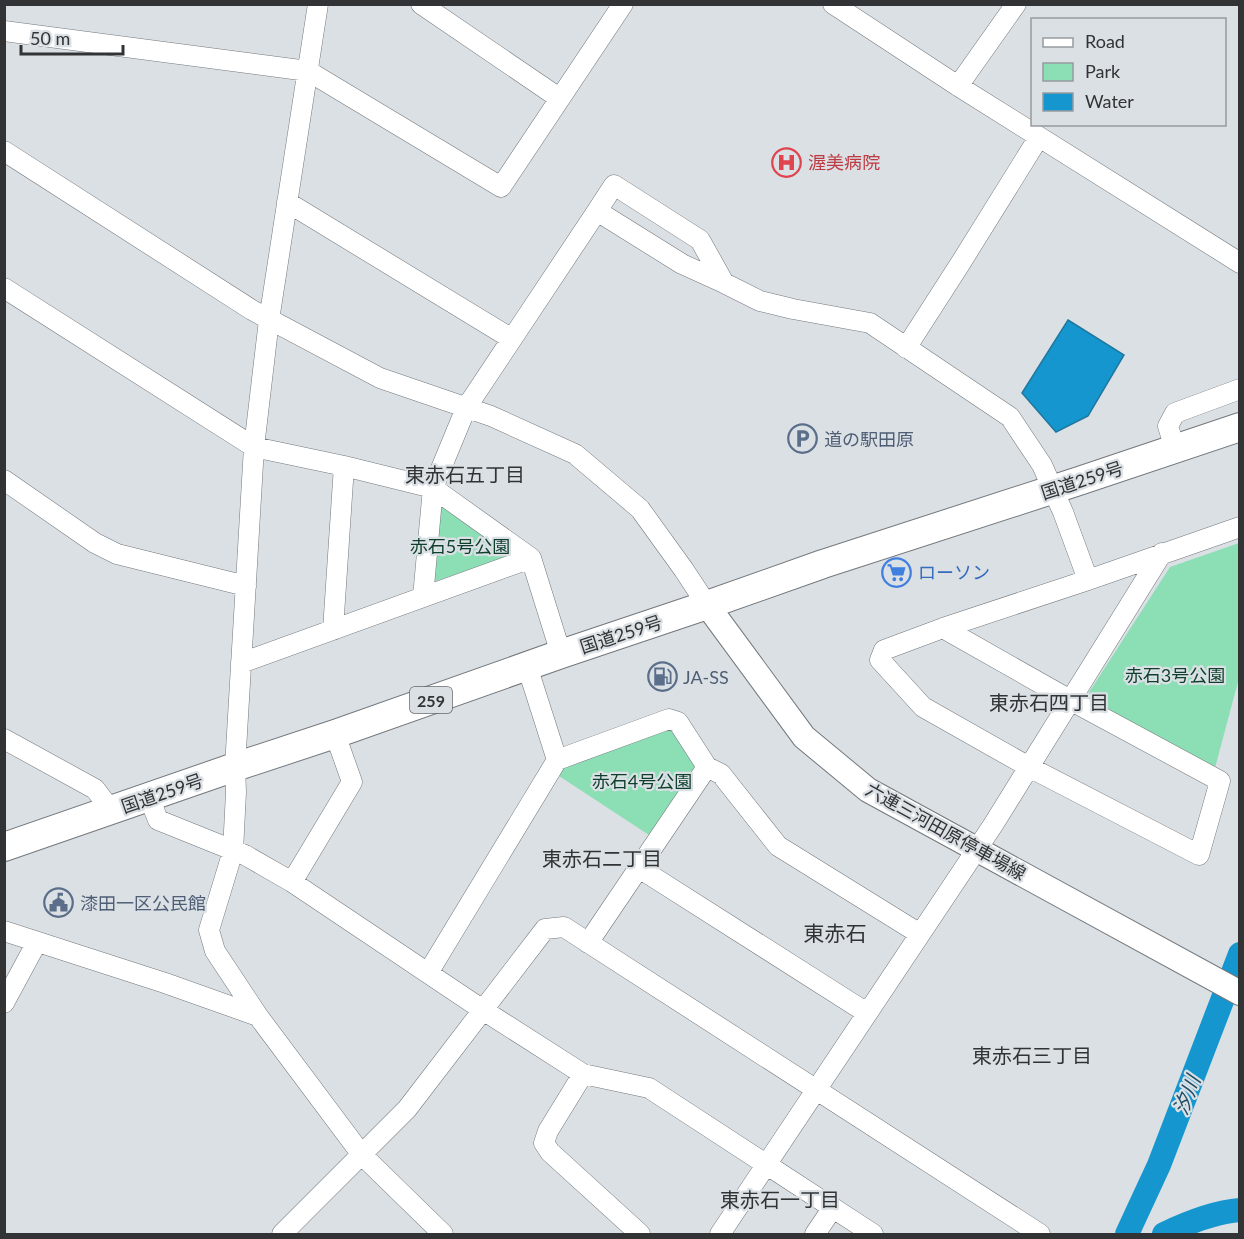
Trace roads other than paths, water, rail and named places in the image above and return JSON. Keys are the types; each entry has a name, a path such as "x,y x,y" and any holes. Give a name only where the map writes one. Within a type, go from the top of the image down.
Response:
{"highway":[{"name":"国道259号","path":"4,847 823,564 1239,427"}],"main road":[{"name":"六連三河田原停車場線","path":"707,605 804,736 868,790 1239,993"}],"street":[{"path":"318,4 269,320 254,447 235,767 233,851 208,930 215,951 258,1016 362,1155 443,1234"},
{"path":"420,4 560,98"},
{"path":"4,31 308,70 501,187 623,4"},
{"path":"833,4 958,86 1239,263"},
{"path":"958,86 1016,4"},
{"path":"906,348 1039,137"},
{"path":"4,151 269,320 380,378 491,416 575,454 640,509 707,605"},
{"path":"423,597 433,488 466,408 614,185 699,240 724,283"},
{"path":"287,202 512,339"},
{"path":"597,211 682,264 760,301 870,323 1010,417 1042,465 1088,580"},
{"path":"4,288 254,447 433,488 531,558 561,654"},
{"path":"1175,449 1168,426 1175,413 1239,389"},
{"path":"333,630 344,466"},
{"path":"4,480 95,543 117,554 246,586"},
{"path":"943,628 1220,781 1199,855 1029,768 923,707 880,660 884,650 943,628 1239,527"},
{"path":"720,1234 993,825 1162,553"},
{"path":"241,663 531,558"},
{"path":"527,666 557,760"},
{"path":"428,973 557,760 669,720 678,722 707,767 721,774 778,846 920,934"},
{"path":"292,882 352,782 334,734"},
{"path":"5,740 95,789 111,810"},
{"path":"588,943 707,767"},
{"path":"148,797 158,820 245,855 292,882 583,1074 649,1088 873,1234"},
{"path":"639,868 867,1013"},
{"path":"282,1234 407,1110 545,928 564,927 1040,1234"},
{"path":"4,931 258,1016"},
{"path":"4,1003 37,942"},
{"path":"583,1074 548,1131 544,1143 550,1152 640,1234"},
{"path":"815,1234 832,1209"}],"water":[{"path":"1068,320 1124,355 1088,416 1056,432 1022,393"}],"waterway":[{"name":"汐川","path":"1127,1234 1159,1165 1240,954"},
{"path":"1164,1234 1201,1219 1240,1210"}],"place":[{"name":"渥美病院","path":"787,162"},
{"name":"道の駅田原","path":"803,439"},
{"name":"ローソン","path":"897,572"},
{"name":"JA-SS","path":"662,677"},
{"name":"漆田一区公民館","path":"59,903"}],"district":[{"name":"東赤石五丁目","path":"465,474"},
{"name":"東赤石四丁目","path":"1049,702"},
{"name":"東赤石二丁目","path":"602,858"},
{"name":"東赤石","path":"835,932"},
{"name":"東赤石三丁目","path":"1032,1055"},
{"name":"東赤石一丁目","path":"780,1199"}],"park label":[{"name":"赤石5号公園","path":"460,546"},
{"name":"赤石3号公園","path":"1175,675"},
{"name":"赤石4号公園","path":"642,781"}]}
